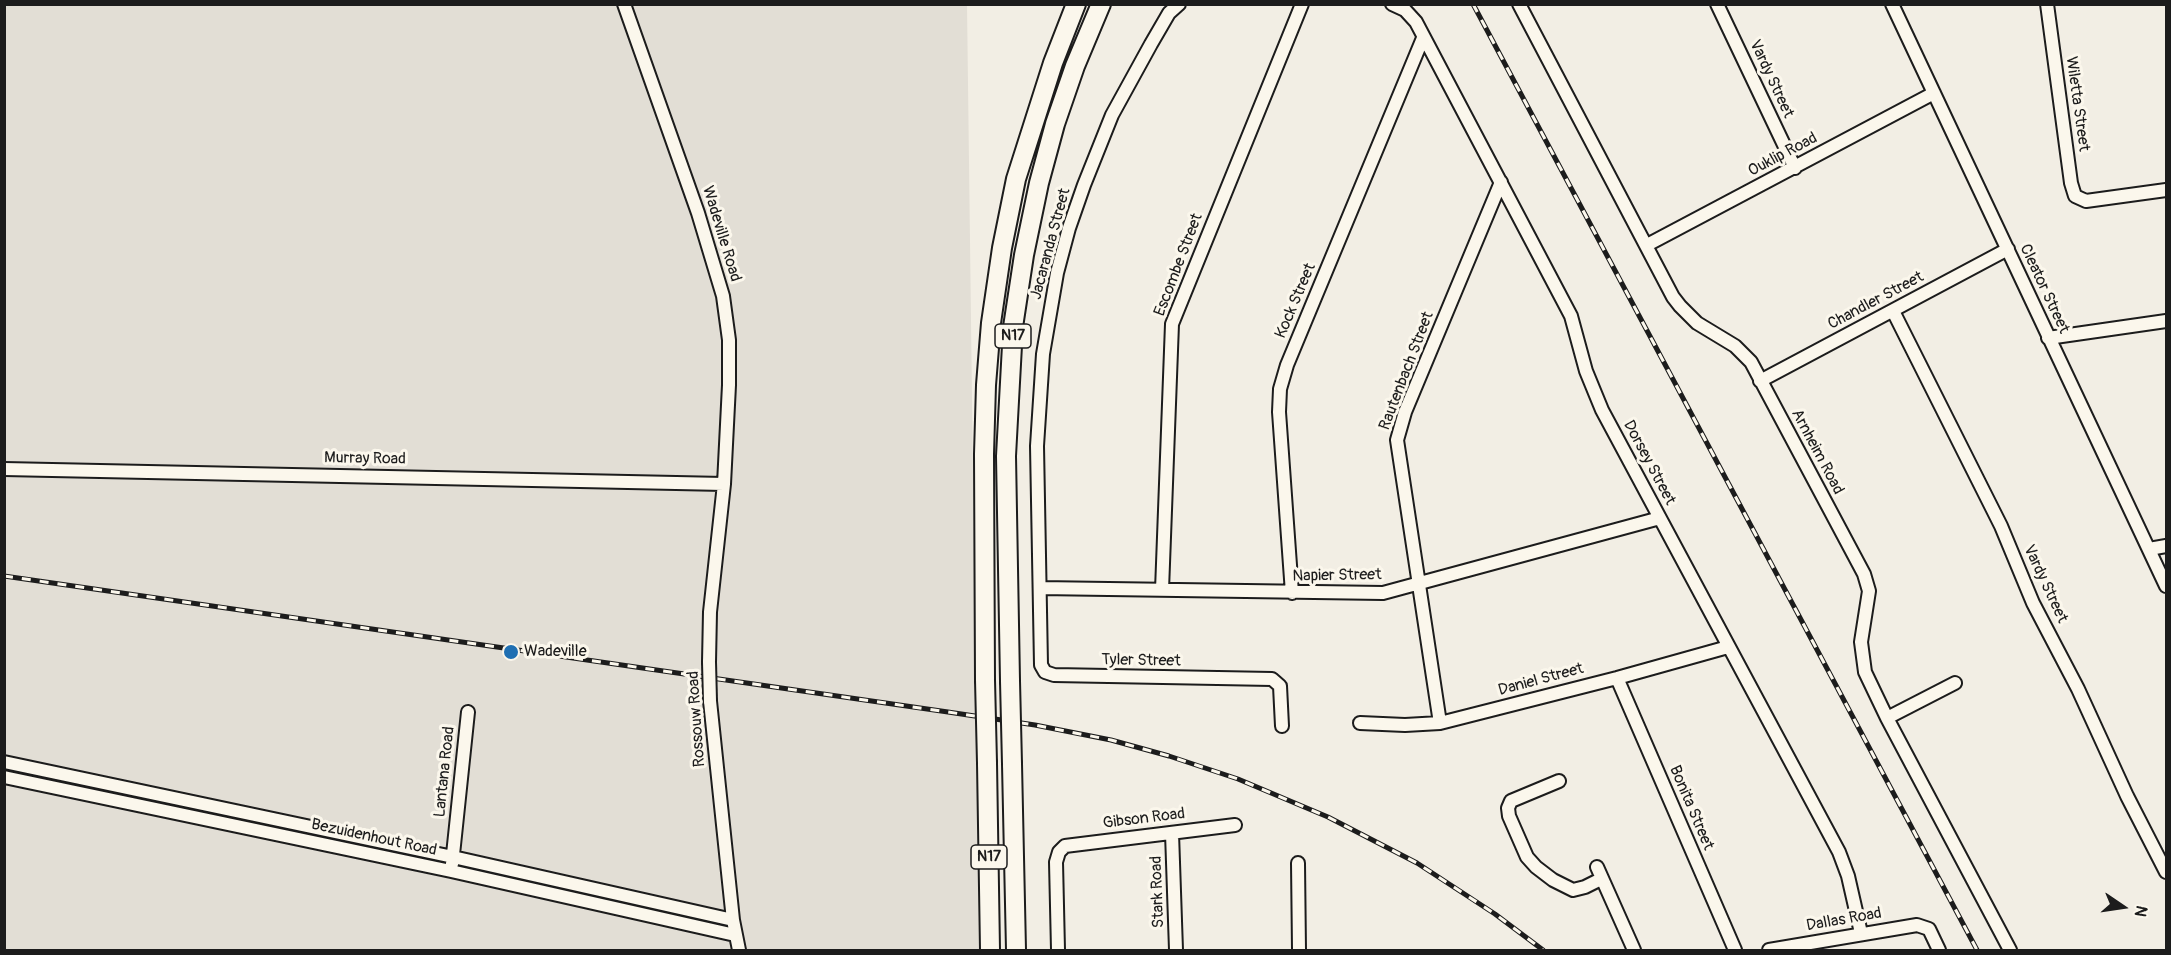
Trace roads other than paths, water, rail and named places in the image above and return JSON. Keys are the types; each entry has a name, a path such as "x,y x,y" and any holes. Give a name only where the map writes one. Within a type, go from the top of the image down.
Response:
{"highway":[{"name":"N17","path":"990,951 985,443 986,385 991,322 1002,248 1016,179 1053,63 1076,4"},
{"name":"N17","path":"1016,951 1006,456 1015,317 1023,255 1055,124 1075,66 1101,4"}],"street":[{"name":"Wadeville Road","path":"624,4 698,213 723,296 729,340 724,484"},
{"name":"Jacaranda Street","path":"1040,588 1037,458 1039,396 1043,354 1057,273 1080,195 1112,116 1169,13 1179,4"},
{"name":"Escombe Street","path":"1162,590 1172,324 1302,4"},
{"name":"Dorsey Street","path":"1392,4 1405,10 1416,22 1571,316 1586,370 1602,410 1839,852 1848,876 1862,933"},
{"name":"Arnheim Road","path":"1519,4 1680,306 1697,322 1745,354 1751,362 1867,582 1868,601 1861,642 1862,662 1868,680 2010,951"},
{"name":"Vardy Street","path":"1717,4 1795,168"},
{"name":"Cleator Street","path":"1892,4 2166,586"},
{"name":"Wiletta Street","path":"2047,4 2071,183 2075,196 2086,201 2166,190"},
{"name":"Kock Street","path":"1292,593 1279,412 1280,389 1287,364 1423,38"},
{"name":"Ouklip Road","path":"1647,245 1934,93"},
{"name":"Rautenbach Street","path":"1440,723 1397,447 1398,434 1405,412 1501,182"},
{"name":"Chandler Street","path":"1760,381 2008,249"},
{"name":"Vardy Street","path":"1893,311 2001,526 2033,603 2078,689 2127,796 2166,872"},
{"path":"2048,338 2166,321"},
{"name":"Murray Road","path":"4,469 724,484"},
{"name":"Rossouw Road","path":"724,484 710,612 710,701 733,920 739,951"},
{"name":"Napier Street","path":"1040,588 1374,594 1660,518"},
{"path":"2149,549 2166,546"},
{"name":"Tyler Street","path":"1040,588 1041,665 1049,674 1272,679 1280,686 1282,726"},
{"name":"Daniel Street","path":"1360,723 1405,725 1440,723 1728,647"},
{"name":"Bonita Street","path":"1617,678 1735,951"},
{"path":"1887,718 1955,683"},
{"name":"Lantana Road","path":"451,871 468,712"},
{"name":"Bezuidenhout Road","path":"4,762 453,857 733,920"},
{"path":"37,783 40,770"},
{"name":"Bezuidenhout Road","path":"4,777 451,871 735,935"},
{"path":"1559,781 1511,801 1508,808 1509,816 1527,856 1536,867 1553,880 1573,890 1585,887 1599,873 1634,951"},
{"path":"153,808 156,795"},
{"name":"Gibson Road","path":"1058,951 1055,871 1059,852 1069,845 1235,825"},
{"name":"Stark Road","path":"1172,833 1176,951"},
{"path":"350,850 352,837"},
{"path":"1298,863 1299,951"},
{"path":"597,904 599,890"},
{"name":"Dallas Road","path":"1769,951 1917,925 1925,927 1930,932 1939,951"}],"railway":[{"path":"1473,4 1977,950"},
{"path":"4,576 948,712 1035,725 1111,740 1238,779 1328,817 1417,863 1495,914 1543,950"}],"place":[{"name":"Wadeville","path":"511,652"}]}
